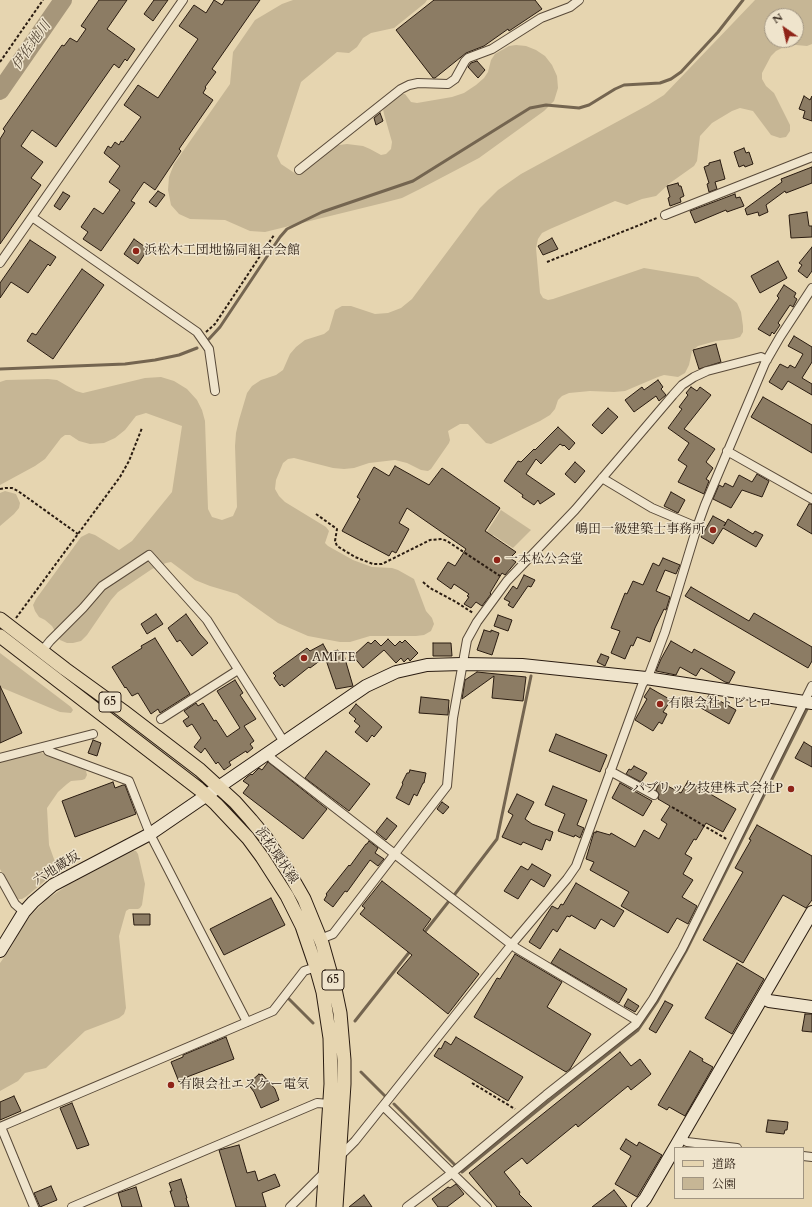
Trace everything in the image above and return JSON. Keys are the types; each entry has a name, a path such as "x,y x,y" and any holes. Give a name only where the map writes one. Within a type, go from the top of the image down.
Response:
{"main road":[{"name":"浜松環状線","path":"3,627 42,651 129,715 219,786 251,820 280,858 304,899 320,938 336,989 343,1036 344,1084 336,1207"},
{"name":"浜松環状線","path":"3,627 206,795 248,838 275,876 302,926 316,967 323,992 330,1038 332,1061 323,1207"}],"street":[{"path":"0,263 182,0"},
{"path":"299,170 401,88 418,83 448,84 455,79 468,58 492,49 541,18 570,7 579,0"},
{"path":"665,215 812,157"},
{"path":"32,217 197,332 209,349 215,391"},
{"path":"290,1207 355,1141 512,944 572,873 579,860 642,685 650,672 665,632 696,527 727,451 766,360 812,288"},
{"path":"320,938 333,934 447,786 453,718 467,640 480,618 507,581 575,510 682,385 706,371 761,357 766,360"},
{"path":"727,451 812,499"},
{"path":"602,478 652,508 696,527"},
{"path":"42,651 102,586 149,555 207,620 284,742"},
{"name":"六地蔵坂","path":"0,951 24,912 32,902 53,885 150,834 353,694 381,678 411,668 427,665 462,664 522,665 646,678 808,702"},
{"path":"161,719 238,670"},
{"path":"407,1207 452,1173 636,1024 682,949 734,843 808,702 812,686"},
{"path":"0,758 93,734"},
{"path":"47,746 48,751 129,781 150,834 247,1022"},
{"path":"268,753 272,759 516,948 638,1021"},
{"path":"610,771 654,795"},
{"path":"0,877 15,904 24,912"},
{"path":"676,1147 812,912"},
{"path":"34,1207 0,1127 273,1011 304,971 316,967"},
{"path":"763,997 769,1001 812,1007"},
{"path":"72,1207 317,1104 330,1104"},
{"path":"383,1106 486,1207"},
{"path":"681,1138 687,1142 729,1147"},
{"path":"645,1205 674,1151"}],"path":[{"path":"0,62 43,0"},
{"path":"546,262 665,215"},
{"path":"201,337 215,324 274,235"},
{"path":"3,627 78,534 125,469 142,428"},
{"path":"0,489 12,488 18,491 78,534"},
{"path":"316,514 337,529 335,541 337,546 355,557 373,564 382,564 430,540 442,539 507,581"},
{"path":"423,582 430,588 456,602 480,618"},
{"path":"672,807 734,843"},
{"path":"472,1083 524,1114"}],"green space":[{"path":"293,0 427,0 394,28 371,33 363,38 357,47 349,53 337,52 301,82 277,156 281,164 296,174 300,173 332,148 339,145 347,144 363,146 381,155 386,154 391,149 392,142 383,109 386,104 400,94 405,94 411,102 417,103 452,97 464,93 484,78 495,54 509,46 526,46 545,56 552,65 557,76 558,88 554,101 544,111 479,158 402,198 265,232 250,231 225,220 190,219 179,214 171,205 168,190 169,177 174,164 230,84 233,52 255,20 282,4"},
{"path":"755,0 812,0 812,44 807,46 804,46 804,8 764,8 764,48 782,48 771,56 762,73 762,79 766,86 774,93 790,125 790,131 786,137 780,138 771,135 753,111 740,108 732,111 712,123 700,136 697,161 694,166 670,183 656,196 642,199 627,205 615,201 550,229 542,233 538,239 536,248 540,293 543,298 548,300 553,299 644,268 698,277 737,303 741,312 743,326 743,332 740,337 698,346 692,351 689,365 685,373 678,377 664,375 625,391 590,391 569,393 562,396 558,400 555,409 550,415 491,444 486,443 468,424 460,424 448,431 450,440 449,443 428,471 421,470 407,463 395,460 369,463 354,468 344,469 333,468 294,458 288,459 283,463 276,480 275,489 279,496 285,502 326,527 329,531 325,543 328,546 353,560 372,567 392,568 414,579 426,611 432,618 434,624 431,631 424,635 416,636 370,636 350,642 340,642 308,636 278,623 237,594 195,580 171,562 152,569 118,592 81,641 67,643 60,640 52,626 39,617 33,605 36,599 81,537 89,533 95,535 119,550 132,541 172,492 182,426 146,413 136,416 125,430 115,438 104,443 90,444 79,441 70,435 65,435 45,459 0,485 0,382 6,380 57,380 76,391 83,393 145,378 161,377 174,381 187,389 197,400 205,421 208,509 212,517 222,520 233,516 237,507 236,433 247,393 252,386 261,380 276,375 283,370 290,354 305,340 324,334 329,330 335,310 342,306 351,306 375,314 388,313 401,308 412,299 480,208 498,190 521,174 664,95"},
{"path":"5,491 16,494 20,503 19,508 14,514 0,526 0,493"},
{"path":"501,510 531,530 513,548 493,535 490,540 484,536"},
{"path":"0,653 71,707 73,710 71,713 60,712 0,687"},
{"path":"39,752 82,768 86,771 87,775 85,779 71,781 67,784 58,792 47,808 49,845 56,868 54,873 27,896 22,899 18,899 14,895 0,869 0,761"},
{"path":"133,851 136,851 138,854 145,884 142,905 138,909 129,909 126,911 119,936 126,1008 124,1014 119,1018 85,1031 46,1068 25,1073 18,1081 0,1091 0,963 30,916 47,899 68,885"}],"building":[{"path":"99,0 127,0 107,29 135,49 127,61 125,59 119,68 114,64 56,147 32,130 21,146 43,162 31,178 41,185 0,244 0,139 5,131 3,129 62,45 64,46 70,38 77,42 86,29 81,26"},
{"path":"154,0 168,0 153,21 144,14"},
{"path":"214,0 222,5 225,0 260,0 212,69 216,72 205,87 206,88 203,93 213,100 179,149 181,151 155,190 144,182 131,201 135,203 101,251 83,239 88,232 81,227 94,208 103,214 120,190 109,182 120,166 104,153 108,146 111,148 115,142 119,145 121,141 123,142 141,117 124,105 138,85 158,98 198,39 179,26 194,5 206,13"},
{"path":"434,0 535,0 542,9 509,31 508,29 484,46 466,53 435,78 433,78 396,30"},
{"path":"477,61 485,70 478,78 468,67 471,63"},
{"path":"804,96 810,100 812,96 812,121 803,118 805,111 799,109"},
{"path":"380,113 383,121 376,125 374,118"},
{"path":"744,148 746,153 749,152 753,164 745,167 744,165 739,167 734,152"},
{"path":"720,160 725,179 715,182 717,189 709,192 707,184 709,183 704,167 709,165 709,163"},
{"path":"812,167 812,183 786,193 785,191 766,205 768,212 759,216 758,212 747,215 745,209 782,182 781,179"},
{"path":"678,183 679,186 681,186 684,196 680,198 681,202 670,206 668,198 670,197 667,186"},
{"path":"158,191 165,195 156,207 149,202"},
{"path":"63,192 70,196 60,210 54,206"},
{"path":"735,194 736,198 740,197 744,206 727,212 726,210 695,223 690,211"},
{"path":"807,212 809,226 812,226 812,237 791,238 789,215"},
{"path":"552,238 558,249 543,255 538,246"},
{"path":"134,239 148,249 138,264 124,254"},
{"path":"30,240 56,257 50,266 48,264 28,293 11,282 0,298 0,283"},
{"path":"812,247 812,271 807,278 798,271 802,265 799,263"},
{"path":"778,261 787,278 760,293 751,276"},
{"path":"82,269 104,285 53,359 27,341 32,333 36,335"},
{"path":"784,285 796,293 794,297 797,299 793,307 790,305 778,323 780,325 774,334 772,332 770,336 758,329 779,298 777,296"},
{"path":"794,336 812,347 812,362 802,378 812,384 812,395 788,381 782,390 769,382 780,364 788,368 790,365 795,368 803,354 788,346"},
{"path":"716,344 721,362 699,369 693,350"},
{"path":"658,380 663,387 661,389 666,395 659,401 656,396 634,412 625,400 642,387 644,390"},
{"path":"691,387 697,391 700,387 711,395 684,429 715,449 706,462 713,468 706,479 709,481 704,494 678,482 687,466 678,460 689,443 668,428 682,409 679,407 688,395 686,393"},
{"path":"763,397 812,425 812,453 751,417"},
{"path":"608,408 618,417 602,434 592,425"},
{"path":"558,427 575,443 569,450 564,445 563,446 560,444 541,464 536,459 526,474 555,494 540,504 538,500 534,505 522,497 523,495 504,481 518,461 521,462"},
{"path":"575,462 585,471 575,483 565,474"},
{"path":"395,466 429,485 442,468 500,508 485,531 516,552 510,558 516,562 505,575 502,573 490,593 491,594 482,606 476,602 471,608 464,604 469,597 467,596 469,594 454,584 451,589 437,579 448,562 455,566 466,549 407,508 399,523 409,529 396,553 392,551 389,556 342,531 360,499 357,497 374,467 389,476"},
{"path":"757,474 769,481 762,497 742,490 731,508 713,499 719,485 723,487 725,483 733,487 739,475 752,482"},
{"path":"671,492 685,500 678,513 664,506"},
{"path":"809,504 812,504 812,534 797,525"},
{"path":"713,516 726,523 728,519 753,534 755,531 763,535 756,547 723,528 713,544 701,537"},
{"path":"663,558 680,565 676,574 665,570 656,591 670,597 666,610 664,609 650,642 637,637 633,646 631,645 625,659 611,653 620,631 611,628 625,593 627,594 633,581 643,585 653,563 659,566"},
{"path":"524,575 535,580 531,587 528,586 513,608 508,605 510,602 504,599 513,586 517,589"},
{"path":"691,587 749,621 754,613 812,647 812,661 808,668 685,596"},
{"path":"156,614 163,624 147,634 141,624"},
{"path":"186,614 208,643 192,656 180,640 177,642 168,628"},
{"path":"498,615 512,620 508,631 494,626"},
{"path":"484,630 491,632 491,630 499,633 492,655 477,650"},
{"path":"155,638 190,694 160,713 158,709 151,714 138,693 132,696 126,687 125,688 112,667"},
{"path":"388,639 395,646 400,641 402,643 405,640 418,653 410,661 408,658 404,662 401,658 396,663 384,650 363,668 353,656 368,642 371,644 375,640 381,646"},
{"path":"671,641 692,653 694,649 735,672 729,683 701,668 696,676 680,667 676,675 656,671"},
{"path":"433,643 451,643 452,656 433,656"},
{"path":"323,644 328,653 338,650 339,653 343,652 353,686 336,689 325,657 310,668 309,667 284,687 282,684 280,686 274,678 276,676 273,673 307,648 310,651"},
{"path":"601,654 609,657 605,666 597,662"},
{"path":"477,672 526,677 523,701 492,698 494,676 462,699 465,680"},
{"path":"235,680 243,693 240,695 256,719 244,726 254,741 250,744 253,748 247,753 246,751 229,762 231,765 224,770 218,762 216,764 205,748 201,753 194,747 201,738 192,724 187,727 183,721 189,717 184,711 196,703 198,706 203,703 214,721 216,720 227,737 240,728 217,691"},
{"path":"0,686 22,733 0,743"},
{"path":"650,688 671,700 663,712 667,714 662,724 659,722 653,731 635,720 647,699 644,697"},
{"path":"709,695 736,710 729,724 701,708"},
{"path":"421,697 449,700 448,715 419,713"},
{"path":"356,704 382,727 374,737 372,735 367,742 355,732 360,726 354,721 356,719 349,713"},
{"path":"556,734 607,755 600,772 549,751"},
{"path":"93,740 101,743 97,756 88,753"},
{"path":"804,742 812,747 812,767 795,758"},
{"path":"326,751 370,784 349,811 305,778"},
{"path":"268,762 327,809 303,839 243,793 249,785 243,781 259,768 262,770"},
{"path":"634,766 647,773 641,782 626,774 629,769 631,770"},
{"path":"410,770 426,773 424,783 417,796 414,794 409,805 396,798 407,773 409,773"},
{"path":"688,781 736,809 723,832 706,823 696,840 694,839 685,854 692,858 683,874 693,880 682,897 697,906 688,924 677,918 668,933 621,906 629,892 590,870 594,862 586,859 594,832 596,833 596,831 610,835 611,833 635,847 644,830 659,839 667,824 661,820 670,806 658,799 659,794 656,790 660,782 681,793"},
{"path":"113,782 115,788 125,785 136,814 75,837 62,801"},
{"path":"620,783 652,801 643,816 612,798"},
{"path":"553,786 587,800 577,825 584,828 580,838 575,835 574,837 558,831 565,814 545,805"},
{"path":"517,794 534,802 525,819 532,824 553,832 550,841 546,839 542,850 523,842 521,845 502,837 513,815 508,812"},
{"path":"442,802 449,807 443,814 437,809"},
{"path":"387,818 397,826 386,840 376,832"},
{"path":"757,825 812,856 812,900 806,908 783,895 743,963 703,940 743,872 735,868 751,840 749,839"},
{"path":"369,841 378,848 375,853 384,859 378,866 370,860 347,892 345,891 333,907 324,900 327,895 326,894"},
{"path":"532,864 551,875 544,887 531,879 518,899 504,891 521,866 528,870"},
{"path":"382,881 431,919 423,930 479,974 448,1014 397,973 412,955 360,914 365,908 362,906"},
{"path":"576,883 624,911 614,927 601,919 595,929 571,915 570,917 567,916 557,932 553,929 540,949 529,942 552,906 558,909 561,904 563,905"},
{"path":"271,898 285,925 224,955 210,929"},
{"path":"133,914 150,914 150,925 134,925"},
{"path":"560,949 627,989 619,1003 551,963"},
{"path":"515,954 562,982 547,1007 591,1034 570,1069 566,1072 474,1017 497,978 500,979"},
{"path":"737,963 764,979 732,1034 705,1018"},
{"path":"628,999 639,1006 635,1012 624,1006"},
{"path":"665,1001 673,1005 656,1033 649,1029"},
{"path":"805,1014 812,1014 812,1032 802,1031"},
{"path":"226,1037 234,1059 187,1077 188,1079 179,1082 171,1062 183,1057 183,1055"},
{"path":"456,1037 523,1077 508,1101 434,1056 439,1048 441,1049 445,1041 451,1045"},
{"path":"690,1051 703,1059 702,1061 713,1067 685,1116 669,1107 667,1110 658,1105"},
{"path":"620,1052 631,1066 640,1059 651,1074 631,1090 628,1086 578,1127 576,1124 527,1164 522,1158 504,1172 520,1192 519,1194 532,1207 497,1207 469,1173"},
{"path":"259,1074 262,1074 275,1089 279,1100 261,1108 254,1092 248,1084"},
{"path":"14,1096 21,1111 0,1120 0,1102"},
{"path":"72,1103 89,1145 77,1149 60,1108"},
{"path":"768,1120 788,1122 787,1130 785,1130 784,1134 766,1132"},
{"path":"626,1139 637,1146 639,1142 662,1155 637,1197 615,1184 631,1156 620,1149"},
{"path":"239,1145 247,1173 255,1171 258,1181 275,1174 280,1186 262,1193 266,1207 236,1207 219,1150"},
{"path":"181,1179 189,1207 175,1207 170,1191 172,1191 169,1183"},
{"path":"456,1184 464,1194 447,1207 438,1207 432,1199 448,1187 450,1188"},
{"path":"51,1186 57,1200 40,1207 34,1193"},
{"path":"136,1187 142,1207 122,1207 118,1193"},
{"path":"614,1190 627,1207 592,1207"},
{"path":"364,1195 372,1207 349,1207"}],"waterway":[{"name":"伊佐地川","path":"0,91 63,0"},
{"path":"209,339 220,327 280,237 287,229 322,212 413,181 530,108 546,105 579,108 589,105 624,85 660,83 671,79 681,72 718,32 743,0"},
{"path":"0,369 125,364 179,355 197,348"},
{"path":"455,894 497,839 531,676"},
{"path":"461,1171 462,1172 638,1030 657,1002 686,951 807,709"},
{"path":"423,934 449,901"},
{"path":"355,1021 411,950"},
{"path":"289,999 313,1023"},
{"path":"361,1072 385,1096"},
{"path":"394,1104 455,1165"}],"place":[{"name":"浜松木工団地協同組合会館","path":"136,251"},
{"name":"嶋田一級建築士事務所","path":"713,530"},
{"name":"一本松公会堂","path":"497,560"},
{"name":"AMITE","path":"304,658"},
{"name":"有限会社トビヒロ","path":"660,704"},
{"name":"パブリック技建株式会社P","path":"791,789"},
{"name":"有限会社エスケー電気","path":"171,1085"}]}
